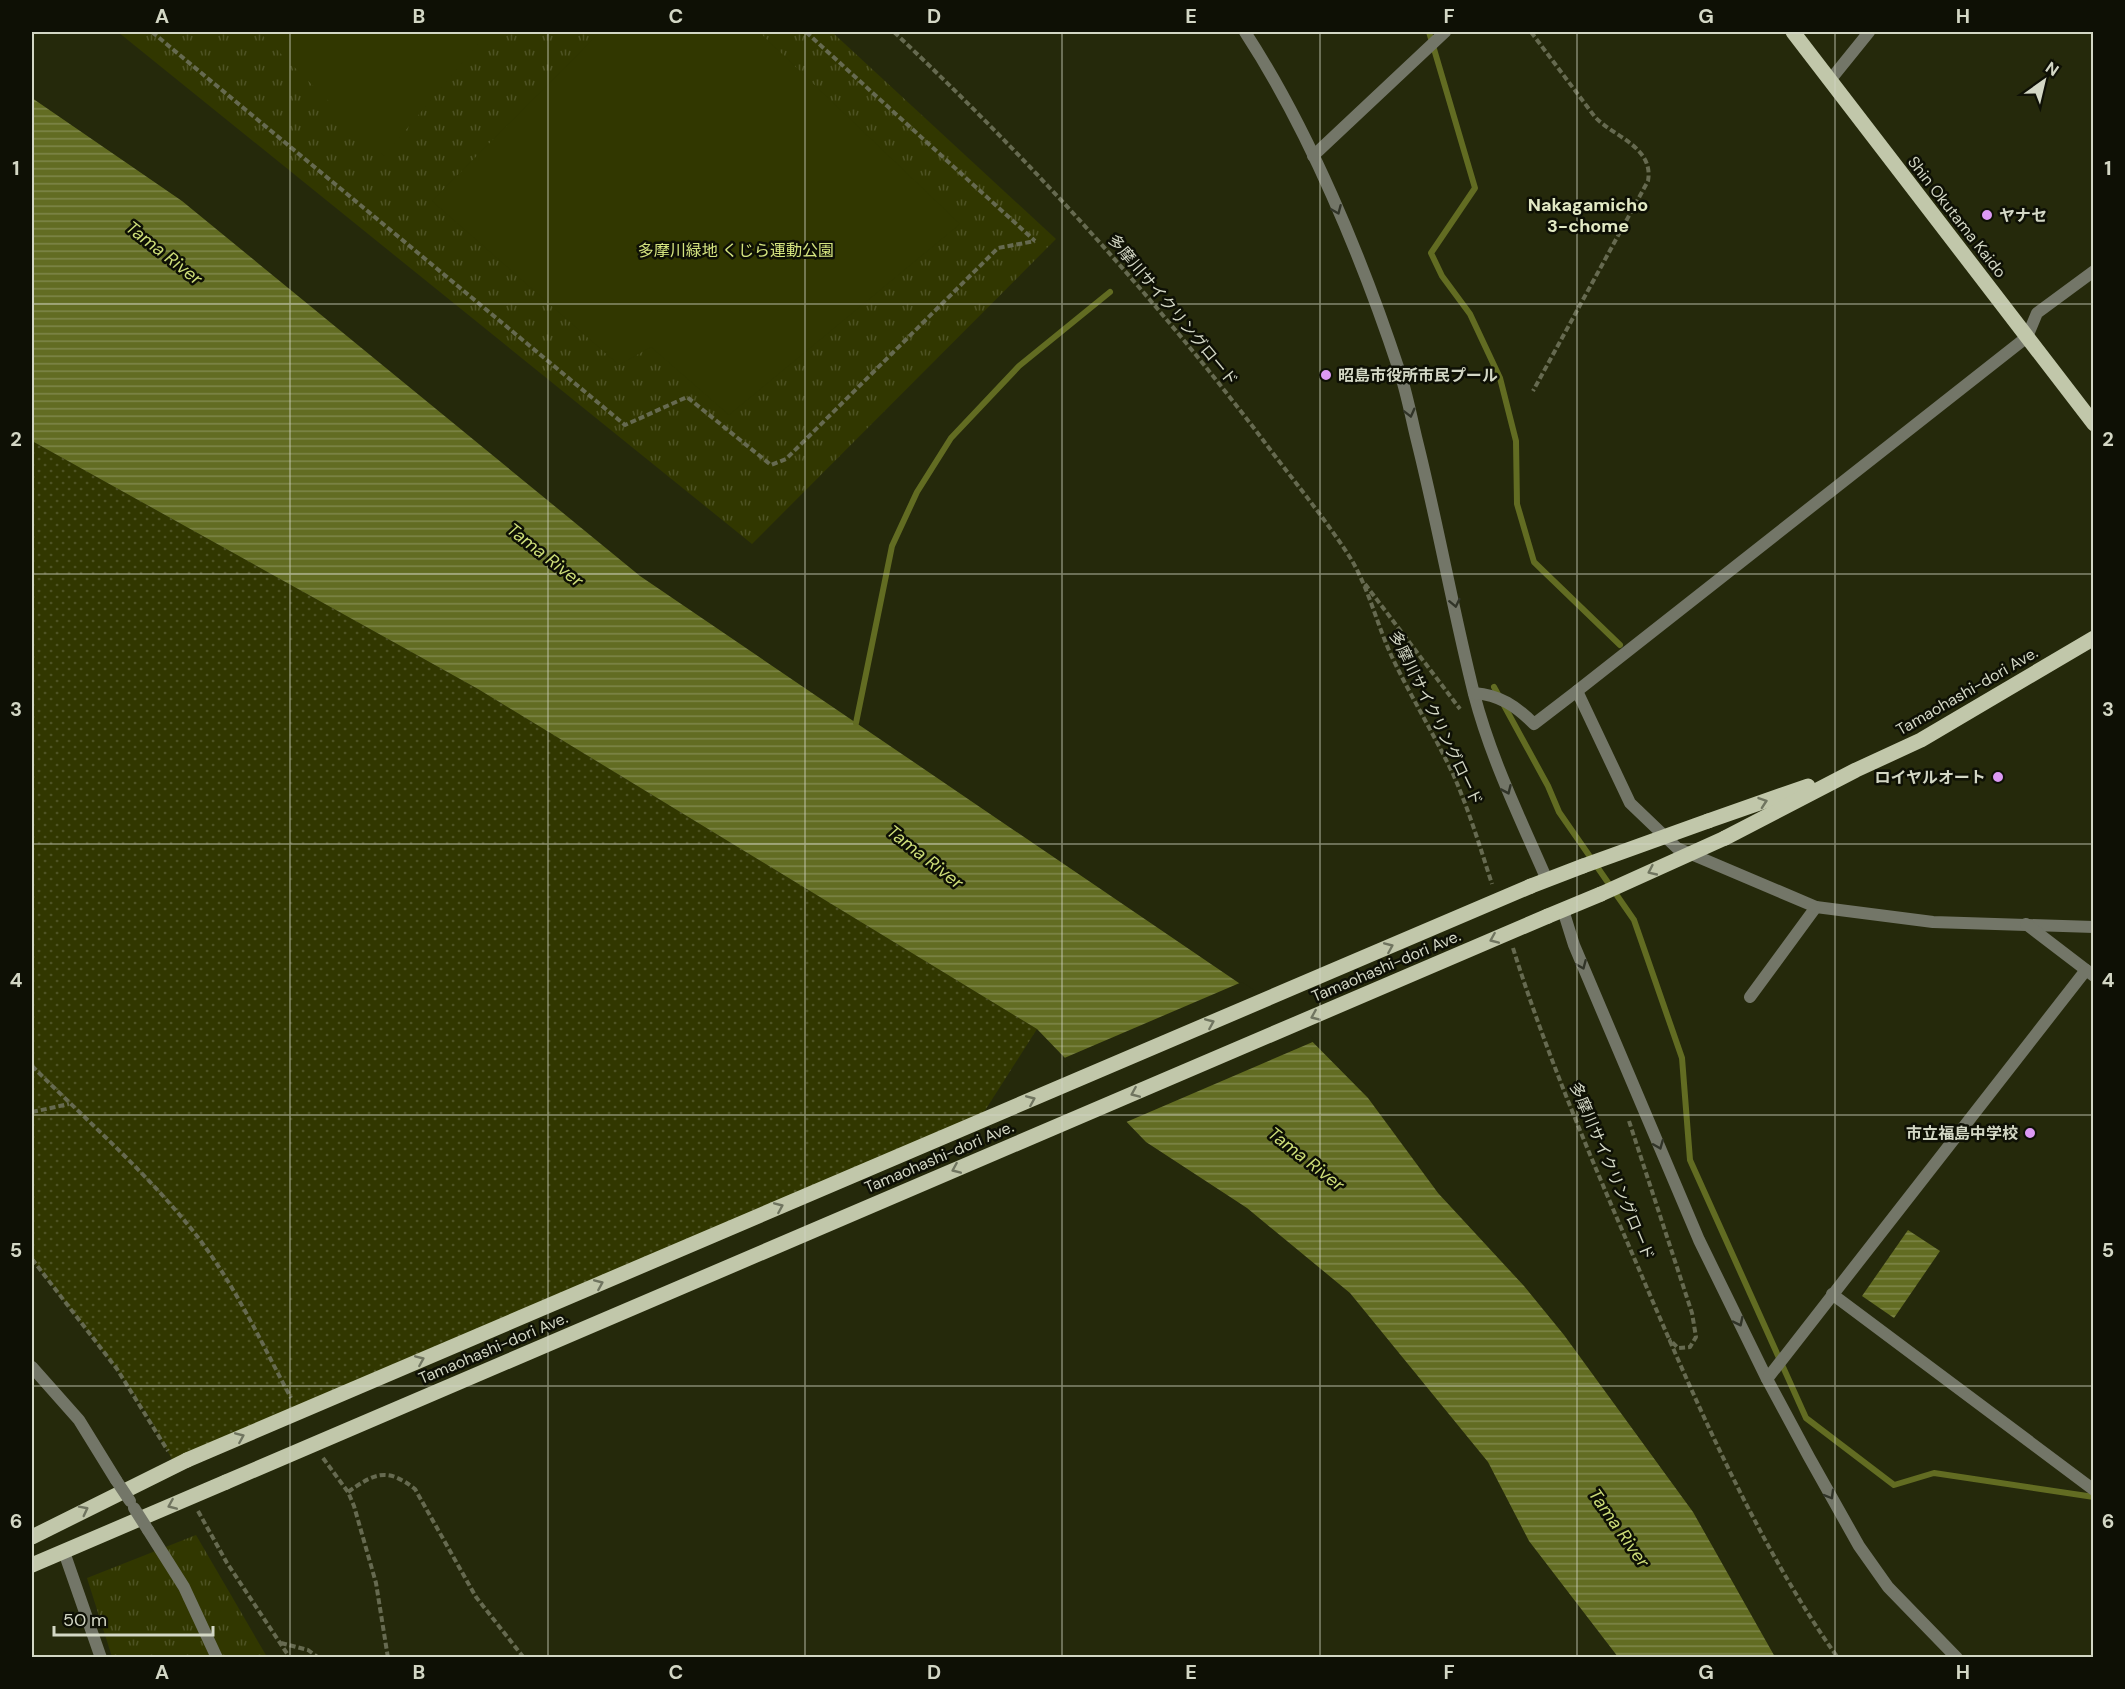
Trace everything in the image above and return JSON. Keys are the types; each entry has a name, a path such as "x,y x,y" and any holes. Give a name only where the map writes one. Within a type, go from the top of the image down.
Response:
{"main road":[{"name":"Shin Okutama Kaido","path":"1793,32 1831,79 1908,185 2094,424"},
{"name":"Tamaohashi-dori Ave.","path":"32,1565 1601,894 1725,838 1856,770 1921,740 2094,638"},
{"name":"Tamaohashi-dori Ave.","path":"32,1537 181,1462 1547,879 1707,820 1856,770"}],"street":[{"path":"1245,32 1274,79 1314,156 1353,248 1400,371 1439,527 1474,693 1493,759 1547,879"},
{"path":"1314,156 1445,32"},
{"path":"1831,79 1869,32"},
{"path":"1474,693 1489,694 1515,705 1534,724 2027,337 2037,313 2094,271"},
{"path":"1577,691 1630,803 1677,848 1816,907 1933,922 2094,927"},
{"path":"1749,997 1816,907"},
{"path":"1563,910 1574,945 1699,1240 1859,1546 1888,1587 1957,1658"},
{"path":"1770,1374 2090,973 2026,924"},
{"path":"1832,1294 2094,1490"},
{"path":"32,1367 79,1420 184,1587 218,1658"},
{"path":"64,1552 101,1658"}],"path":[{"path":"152,32 625,425 687,397 771,465 786,459 998,248 1035,241 806,32"},
{"name":"多摩川サイクリングロード","path":"894,32 1020,154 1122,265 1220,384 1334,534 1363,581 1374,615 1393,659 1452,774 1473,823 1494,888"},
{"path":"1532,32 1595,117 1604,126 1637,148 1644,156 1650,171 1648,181 1533,391"},
{"path":"1363,581 1462,712"},
{"name":"多摩川サイクリングロード","path":"1511,942 1570,1106 1667,1336 1756,1521 1822,1635 1838,1658"},
{"path":"32,1066 151,1185 200,1241 250,1318 296,1408"},
{"path":"32,1112 70,1104"},
{"path":"1627,1115 1692,1313 1696,1337 1690,1347 1678,1348 1667,1336"},
{"path":"32,1259 117,1369 181,1462"},
{"path":"322,1456 348,1492 376,1583 388,1658"},
{"path":"348,1492 374,1475 382,1474 401,1478 415,1489 428,1508 467,1582 524,1658"},
{"path":"192,1497 205,1529 290,1658"},
{"path":"280,1642 308,1650 319,1658"}],"green space":[{"name":"多摩川緑地 くじら運動公園","path":"118,32 832,32 1056,239 752,544"},
{"path":"259,32 488,32 384,156"},
{"path":"600,32 759,32 960,224 729,415 651,347 619,365 432,201"},
{"path":"32,441 478,689 1037,1029 977,1123 175,1465 149,1416 117,1369 32,1259"},
{"path":"196,1535 267,1657 112,1657 87,1578"}],"water":[{"name":"Tama River","path":"32,98 182,201 640,576 1286,1015 1368,1098 1438,1193 1524,1286 1564,1335 1693,1512 1775,1657 1618,1657 1529,1541 1488,1462 1350,1293 1247,1208 1146,1142 1037,1029 478,689 32,441"},
{"path":"1908,1230 1940,1251 1894,1318 1862,1296"}],"pier":[{"path":"1242,982 1288,1013 1315,1041 1124,1123 1062,1059"}],"waterway":[{"path":"1429,32 1475,188 1431,253 1442,276 1470,314 1500,378 1516,441 1517,504 1534,562 1620,645"},
{"path":"856,723 892,546 917,492 951,438 1019,366 1110,292"},
{"path":"1494,687 1548,786 1559,812 1634,920 1682,1058 1690,1160 1806,1418 1894,1485 1934,1473 2094,1497"}],"place":[{"name":"ヤナセ","path":"1987,215"},
{"name":"昭島市役所市民プール","path":"1326,375"},
{"name":"ロイヤルオート","path":"1998,777"},
{"name":"市立福島中学校","path":"2030,1133"}],"district":[{"name":"Nakagamicho 3-chome","path":"1588,215"}]}
